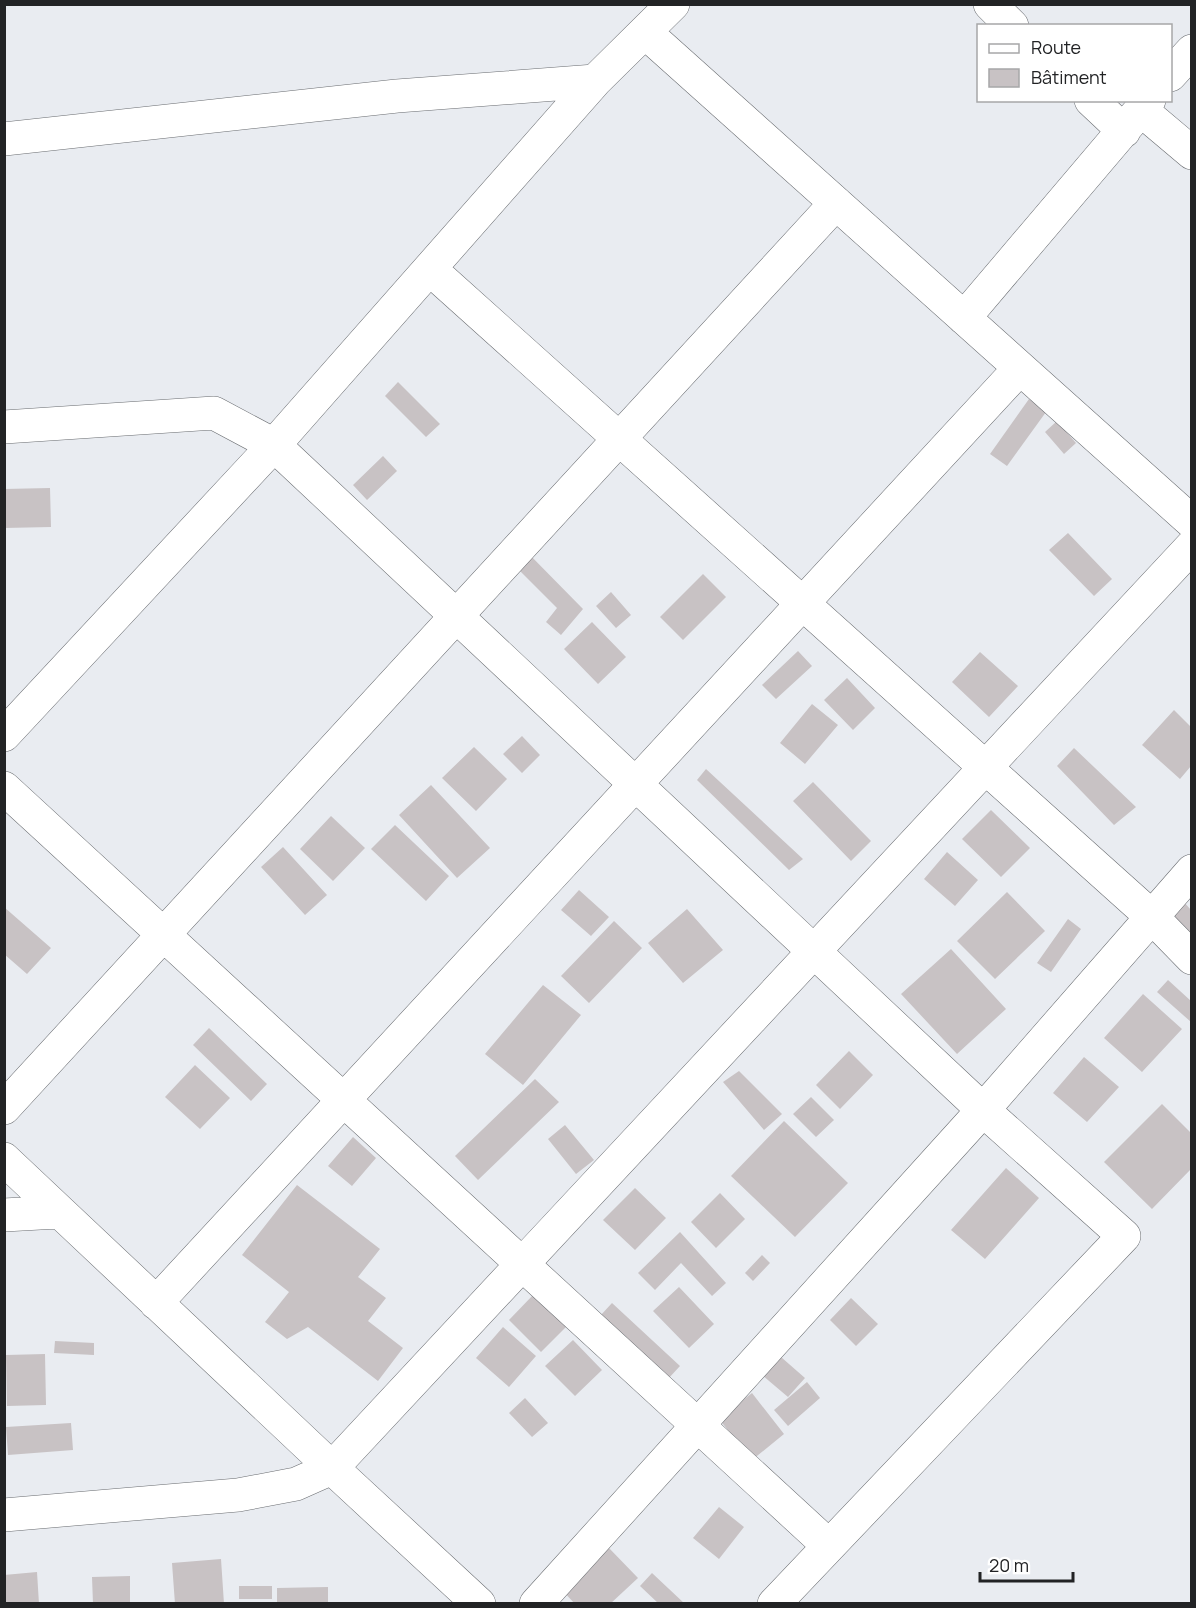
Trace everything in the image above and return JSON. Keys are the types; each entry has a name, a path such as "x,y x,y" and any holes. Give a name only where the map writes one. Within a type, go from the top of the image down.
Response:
{"street":[{"path":"4,735 274,445 595,81 674,4"},
{"path":"990,4 1010,24"},
{"path":"645,32 1191,522"},
{"path":"1172,73 1191,51"},
{"path":"4,139 397,96 595,81"},
{"path":"1099,102 1138,114 1191,153"},
{"path":"964,318 1138,114"},
{"path":"4,1108 836,202"},
{"path":"430,268 1151,916 1191,958"},
{"path":"156,1304 1020,368"},
{"path":"4,427 214,413 274,445 983,1110 1124,1236 774,1604"},
{"path":"4,1515 238,1495 296,1485 332,1468 1191,546"},
{"path":"4,788 829,1546"},
{"path":"536,1604 983,1110 1191,871"},
{"path":"4,1159 156,1304 479,1604"},
{"path":"4,1215 58,1212"}],"building":[{"path":"398,382 440,424 426,437 385,396"},
{"path":"1029,399 1046,412 1007,466 990,454"},
{"path":"1057,421 1076,443 1064,454 1045,432"},
{"path":"383,456 397,471 367,500 353,485"},
{"path":"50,488 51,527 4,528 4,489"},
{"path":"1068,533 1112,579 1094,596 1049,550"},
{"path":"524,549 583,609 561,635 546,622 557,608 510,561"},
{"path":"703,574 726,597 683,640 660,617"},
{"path":"611,592 631,615 616,628 596,606"},
{"path":"592,622 626,657 598,684 564,649"},
{"path":"798,651 812,666 776,699 762,685"},
{"path":"980,652 1018,686 989,717 952,682"},
{"path":"847,678 875,708 853,730 824,700"},
{"path":"812,704 838,725 805,764 780,743"},
{"path":"1174,710 1191,727 1191,766 1180,779 1142,745"},
{"path":"522,736 540,755 522,773 503,754"},
{"path":"474,747 507,779 476,811 442,778"},
{"path":"1074,748 1136,807 1114,825 1057,766"},
{"path":"706,769 803,859 789,870 697,780"},
{"path":"813,782 871,841 851,861 793,801"},
{"path":"431,785 490,848 457,878 399,815"},
{"path":"991,810 1030,848 1001,877 962,839"},
{"path":"331,816 365,848 333,881 300,849"},
{"path":"395,825 449,876 426,901 371,849"},
{"path":"283,847 327,895 305,915 261,867"},
{"path":"947,852 978,880 955,906 924,879"},
{"path":"579,890 609,917 591,936 561,910"},
{"path":"1007,892 1045,931 995,979 957,941"},
{"path":"1183,901 1191,910 1191,940 1168,915"},
{"path":"4,907 51,948 27,974 4,954"},
{"path":"687,909 723,950 683,983 648,943"},
{"path":"1068,919 1081,929 1051,972 1037,963"},
{"path":"614,921 642,948 589,1003 561,976"},
{"path":"951,949 1006,1009 957,1054 901,994"},
{"path":"1168,980 1191,1001 1191,1022 1157,992"},
{"path":"543,985 581,1015 523,1085 485,1054"},
{"path":"1143,994 1182,1029 1142,1072 1104,1038"},
{"path":"209,1028 267,1084 251,1101 193,1045"},
{"path":"849,1051 873,1075 840,1109 816,1085"},
{"path":"1084,1057 1119,1087 1087,1122 1053,1093"},
{"path":"195,1065 230,1098 200,1129 165,1097"},
{"path":"739,1071 782,1114 764,1130 723,1082"},
{"path":"535,1079 559,1102 478,1180 455,1156"},
{"path":"811,1097 834,1120 816,1137 793,1114"},
{"path":"1162,1104 1191,1133 1191,1169 1152,1209 1104,1162"},
{"path":"784,1121 848,1183 795,1237 731,1176"},
{"path":"565,1125 594,1160 576,1174 548,1139"},
{"path":"353,1137 376,1158 352,1186 328,1166"},
{"path":"1006,1168 1039,1198 985,1259 951,1230"},
{"path":"297,1185 380,1249 358,1277 386,1298 368,1321 403,1348 378,1381 308,1327 287,1339 265,1322 289,1292 242,1255"},
{"path":"635,1188 666,1218 635,1250 603,1220"},
{"path":"720,1193 745,1219 716,1248 691,1222"},
{"path":"680,1232 726,1283 712,1296 681,1263 655,1290 638,1273"},
{"path":"762,1255 770,1263 753,1281 745,1273"},
{"path":"679,1287 714,1324 689,1348 653,1311"},
{"path":"534,1294 567,1326 541,1352 509,1320"},
{"path":"851,1298 878,1324 856,1346 830,1320"},
{"path":"612,1303 680,1366 668,1379 600,1316"},
{"path":"503,1327 536,1356 509,1387 476,1358"},
{"path":"573,1340 602,1370 575,1396 545,1366"},
{"path":"55,1341 94,1343 94,1355 54,1353"},
{"path":"773,1350 805,1378 788,1397 756,1370"},
{"path":"45,1354 46,1405 7,1406 6,1355"},
{"path":"807,1382 820,1398 788,1426 774,1410"},
{"path":"752,1393 784,1434 752,1460 719,1419"},
{"path":"525,1398 548,1423 532,1437 509,1413"},
{"path":"71,1423 73,1450 8,1455 6,1427"},
{"path":"719,1507 744,1527 719,1559 693,1538"},
{"path":"608,1547 638,1578 610,1604 575,1604 562,1590"},
{"path":"221,1559 224,1604 175,1604 172,1563"},
{"path":"37,1572 39,1604 4,1604 4,1575"},
{"path":"652,1573 685,1604 659,1604 640,1586"},
{"path":"130,1576 130,1604 93,1604 92,1577"},
{"path":"239,1586 272,1586 272,1599 239,1599"},
{"path":"328,1587 328,1604 277,1604 277,1588"}]}
